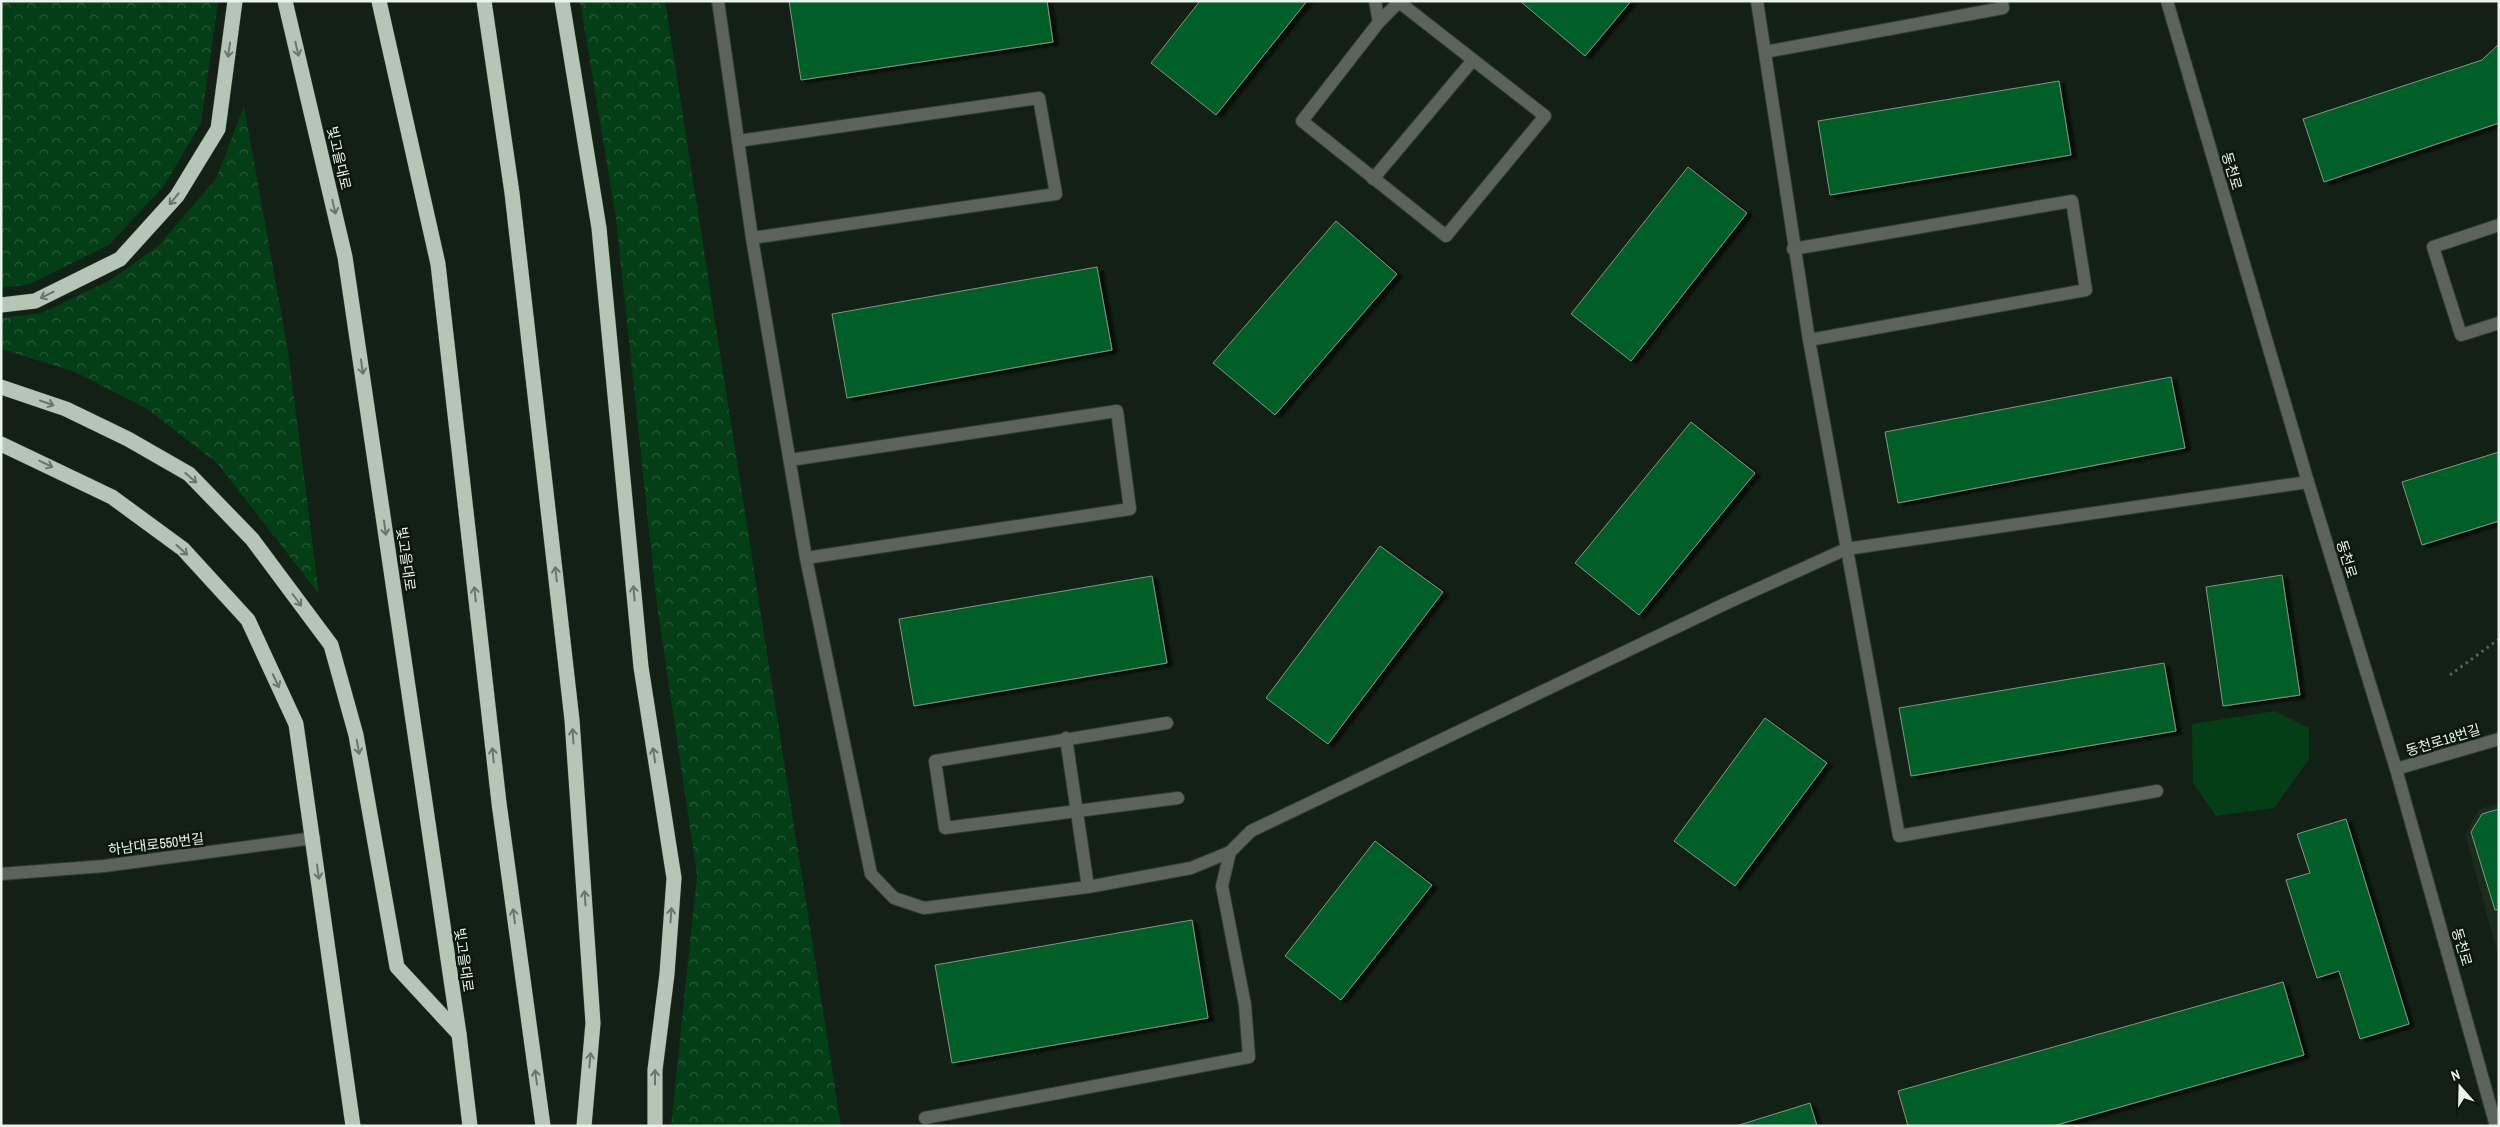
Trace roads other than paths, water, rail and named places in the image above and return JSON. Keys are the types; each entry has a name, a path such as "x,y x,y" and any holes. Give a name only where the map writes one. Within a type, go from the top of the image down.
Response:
{"highway":[{"path":"1,305 35,301 120,259 177,196 218,129 235,1"},
{"name":"빛고을대로","path":"285,1 346,257 459,1034 470,1126"},
{"path":"379,1 438,264 499,803 543,1126"},
{"path":"484,1 512,193 572,720 593,1023 584,1126"},
{"path":"562,1 599,228 641,667 674,878 667,974 655,1070 655,1126"},
{"path":"1,387 66,409 128,439 189,474 252,539 332,645 356,735 397,967 459,1034"},
{"path":"1,444 20,451 112,497 183,549 248,620 296,724 314,838 353,1126"}],"street":[{"path":"718,1 752,238 806,558 871,874 894,898 924,908 1088,887 1190,868 1230,852 1251,831 1729,602 1846,549 2308,482"},
{"path":"1375,1 1380,22"},
{"path":"1757,1 1793,248 1899,836 2157,791"},
{"path":"1765,52 2003,8 2002,1"},
{"name":"동천로","path":"2167,1 2308,482 2396,769 2496,1126"},
{"path":"1399,2 1545,116 1446,236 1302,121 1380,22 1399,2"},
{"path":"1373,178 1473,60"},
{"path":"738,141 1039,98 1056,194 752,238"},
{"path":"1793,248 2072,201 2086,290 1809,340"},
{"path":"2499,225 2433,247 2461,335 2499,323"},
{"path":"790,460 1117,411 1130,509 806,558"},
{"path":"1167,723 1066,738 935,761 945,828 1077,809 1178,798"},
{"path":"1066,738 1088,887"},
{"name":"동천로18번길","path":"2396,769 2499,739"},
{"name":"하남대로550번길","path":"1,874 104,866 314,838"},
{"path":"925,1118 1249,1057 1246,1005 1222,886 1230,852"}]}
